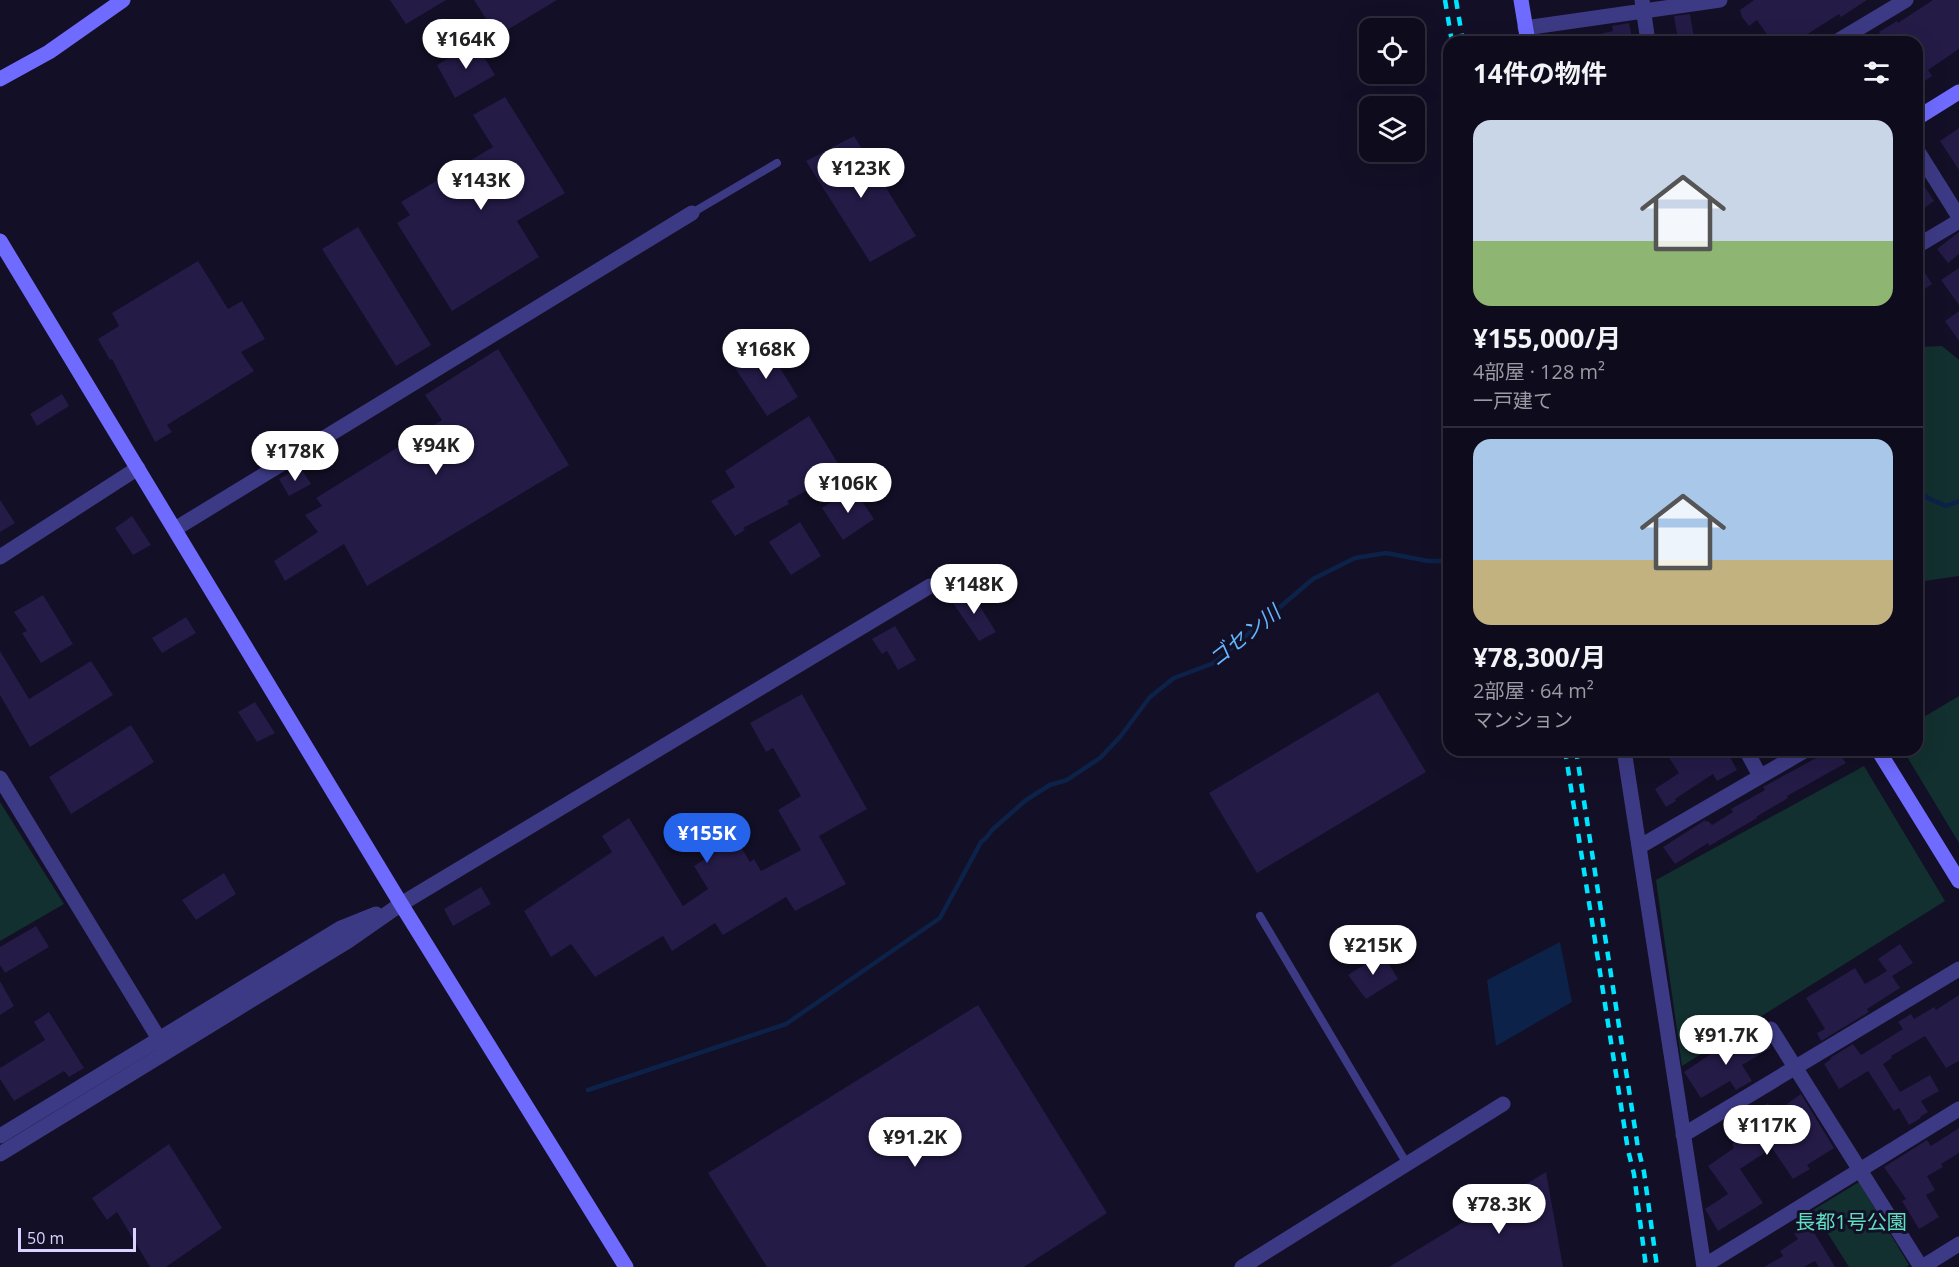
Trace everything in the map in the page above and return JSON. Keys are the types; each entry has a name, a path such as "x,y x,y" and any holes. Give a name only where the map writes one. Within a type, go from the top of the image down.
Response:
{"street":[{"path":"0,79 49,52 123,0"},
{"path":"1521,0 1526,35 1643,6 1720,0"},
{"path":"1850,36 1906,0"},
{"path":"1643,6 1647,36"},
{"path":"1923,114 1959,92"},
{"path":"1923,160 1959,219 1923,242"},
{"path":"175,529 692,213"},
{"path":"0,241 401,904 626,1267"},
{"path":"0,557 138,468"},
{"path":"0,1136 348,941 401,904 930,586"},
{"path":"1625,756 1704,1267 1959,1109"},
{"path":"1749,756 1760,776"},
{"path":"1639,847 1795,756"},
{"path":"1882,756 1959,881"},
{"path":"0,778 163,1046"},
{"path":"1683,1135 1959,969"},
{"path":"1771,1029 1922,1267 1959,1244"},
{"path":"0,1154 163,1046"},
{"path":"1242,1267 1503,1104"}],"lane":[{"path":"692,213 777,163"},
{"path":"1260,916 1407,1164"}],"green space":[{"path":"1942,346 1959,360 1959,576 1923,581 1923,347"},
{"path":"1959,696 1959,843 1907,756 1923,756 1923,717"},
{"path":"1864,766 1945,901 1682,1066 1656,880"},
{"path":"0,802 64,904 0,941"},
{"name":"長都1号公園","path":"1859,1182 1909,1265 1906,1267 1849,1267 1813,1210"}],"water":[{"path":"1560,942 1572,1002 1496,1046 1487,980"}],"building":[{"path":"390,0 446,0 406,24"},
{"path":"474,0 557,0 497,36"},
{"path":"1754,0 1867,0 1841,17 1839,14 1804,36 1768,36 1757,20 1749,26 1740,10"},
{"path":"1933,0 1959,0 1959,49 1928,70 1932,76 1923,82 1923,36 1881,36 1879,32 1897,21 1898,23"},
{"path":"1690,14 1694,36 1677,36 1674,16"},
{"path":"1629,23 1632,36 1591,36 1613,31 1612,26"},
{"path":"475,42 495,75 455,98 437,65"},
{"path":"505,97 565,193 517,221 539,257 452,311 397,223 410,215 401,202 493,147 473,115"},
{"path":"1959,128 1959,170 1940,141"},
{"path":"854,136 916,236 870,262 806,161"},
{"path":"1923,184 1934,201 1923,209"},
{"path":"358,227 431,345 396,366 322,249"},
{"path":"1959,232 1959,254 1948,263 1937,249"},
{"path":"198,261 228,309 242,301 265,339 241,352 254,371 167,425 172,432 155,442 112,359 110,360 98,339 119,326 112,313"},
{"path":"1959,268 1959,305 1941,280"},
{"path":"1923,270 1932,284 1923,290"},
{"path":"1959,311 1959,341 1945,321"},
{"path":"765,344 798,397 767,416 733,365"},
{"path":"498,349 569,465 367,586 344,544 285,581 274,561 318,532 305,515 322,506 316,498 442,420 425,395"},
{"path":"62,394 69,406 37,426 30,414"},
{"path":"809,416 845,475 812,492 810,489 787,501 789,504 743,528 745,530 735,536 711,501 735,487 725,471"},
{"path":"300,467 311,484 289,496 279,479"},
{"path":"853,488 874,519 843,540 822,508"},
{"path":"0,500 15,523 0,532"},
{"path":"132,516 151,545 133,555 115,528"},
{"path":"800,522 821,556 791,575 769,542"},
{"path":"969,589 996,632 979,641 951,600"},
{"path":"43,595 73,644 41,663 22,633 27,631 14,612"},
{"path":"186,617 196,633 162,653 152,638"},
{"path":"895,626 916,660 898,670 887,651 882,654 872,639"},
{"path":"0,651 29,699 91,661 113,695 30,747 0,695"},
{"path":"1378,692 1426,772 1257,873 1209,793"},
{"path":"802,694 867,809 819,836 846,884 795,911 786,897 723,935 715,923 672,951 663,936 595,977 571,944 551,957 524,911 612,852 602,836 629,818 683,906 708,889 694,866 736,839 750,862 754,859 761,871 801,850 778,810 801,796 773,748 766,752 750,723"},
{"path":"255,702 275,733 257,742 238,712"},
{"path":"131,725 154,762 71,814 49,777"},
{"path":"1668,756 1729,756 1737,770 1717,781 1713,774 1666,807 1655,789 1679,773"},
{"path":"1816,756 1841,756 1846,763 1787,796 1788,798 1757,818 1709,846 1708,843 1675,864 1663,847 1705,820 1712,825 1733,812 1731,809 1765,790 1763,787 1816,758"},
{"path":"224,873 236,894 196,920 182,900"},
{"path":"481,887 491,904 453,926 444,909"},
{"path":"36,926 49,947 5,973 0,965 0,947"},
{"path":"1900,944 1913,963 1892,976 1900,988 1867,1009 1869,1012 1821,1041 1817,1033 1825,1029 1806,998 1855,968 1865,984 1887,971 1878,959"},
{"path":"1382,953 1398,979 1366,999 1348,975"},
{"path":"0,981 14,1006 0,1015"},
{"path":"1959,995 1959,1061 1946,1068 1925,1036 1891,1056 1892,1058 1883,1064 1900,1092 1930,1075 1939,1091 1921,1101 1928,1112 1921,1118 1909,1125 1899,1108 1894,1111 1868,1071 1839,1089 1824,1064 1830,1058 1853,1044 1861,1055 1903,1029 1898,1022 1911,1014 1914,1019 1934,1007 1936,1010"},
{"path":"978,1005 1107,1213 1024,1267 767,1267 708,1173"},
{"path":"49,1012 84,1068 69,1077 64,1071 14,1101 0,1079 0,1068 45,1040 34,1022"},
{"path":"1762,1032 1771,1048 1742,1065 1752,1081 1736,1090 1730,1081 1701,1098 1684,1072 1727,1043 1732,1050"},
{"path":"1801,1094 1834,1148 1807,1165 1810,1169 1793,1179 1772,1148 1740,1169 1763,1203 1718,1231 1705,1209 1728,1194 1708,1166 1734,1148 1732,1144 1757,1126 1750,1115 1768,1103 1774,1113"},
{"path":"1959,1128 1959,1153 1941,1164 1943,1167 1927,1176 1935,1190 1926,1195 1939,1217 1919,1229 1902,1201 1906,1199 1884,1167 1927,1140 1931,1146"},
{"path":"169,1144 222,1228 166,1267 150,1267 117,1212 107,1220 92,1198"},
{"path":"1546,1172 1563,1267 1389,1267"},
{"path":"1809,1224 1835,1267 1819,1267 1815,1261 1804,1267 1764,1267 1783,1256 1780,1251 1798,1239 1794,1233"}],"waterway":[{"name":"ゴセン川","path":"1923,494 1946,506 1959,501"},
{"name":"ゴセン川","path":"588,1090 786,1024 940,918 981,842 992,830 1026,800 1050,785 1067,780 1100,758 1120,737 1150,697 1174,678 1214,663 1313,579 1355,558 1386,553 1428,561 1443,561"}],"railway":[{"path":"1445,0 1451,36"},
{"path":"1456,0 1462,36"},
{"path":"1566,756 1628,1150 1634,1174 1646,1267"},
{"path":"1577,756 1638,1148 1644,1172 1657,1267"}]}
